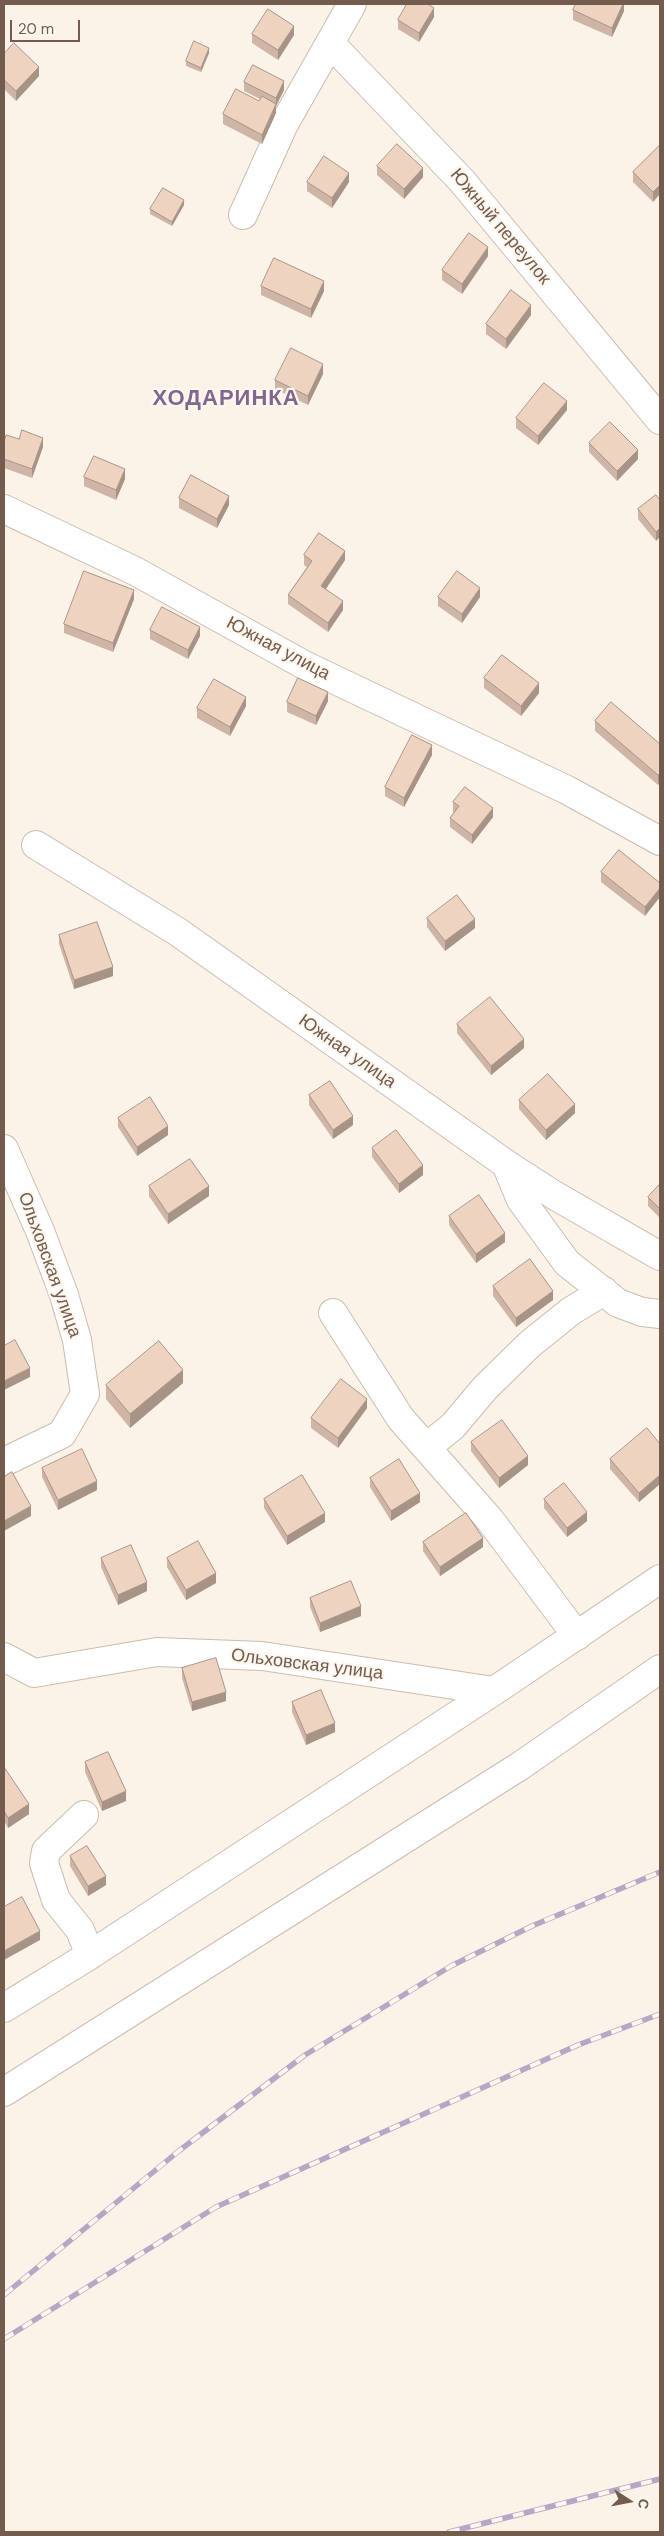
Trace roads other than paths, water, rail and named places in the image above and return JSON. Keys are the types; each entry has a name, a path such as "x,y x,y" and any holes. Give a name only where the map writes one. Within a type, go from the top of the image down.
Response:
{"street":[{"path":"243,215 284,124 352,4"},
{"name":"Южный переулок","path":"330,43 462,181 660,420"},
{"name":"Южная улица","path":"4,509 68,537 135,571 306,666 567,790 660,841"},
{"name":"Южная улица","path":"36,845 178,932 506,1164 554,1195 660,1256"},
{"name":"Ольховская улица","path":"4,1149 40,1231 64,1295 77,1340 85,1394 62,1434 4,1462"},
{"path":"506,1164 521,1200 567,1263 604,1290 618,1303 642,1312 660,1314"},
{"path":"427,1447 453,1426 485,1388 530,1344 571,1311 604,1290"},
{"path":"333,1313 401,1419 490,1520 577,1636"},
{"path":"4,2008 90,1955 494,1691 660,1579"},
{"name":"Ольховская улица","path":"4,1657 34,1673 157,1652 262,1656 494,1691"},
{"path":"4,2092 520,1766 660,1669"},
{"path":"84,1815 46,1850 44,1863 56,1900 80,1930 90,1955"}],"railway":[{"path":"4,2295 180,2150 305,2055 451,1966 532,1926 660,1872"},
{"path":"4,2339 216,2207 578,2045 660,2014"},
{"path":"449,2532 660,2479"}],"district":[{"name":"ХОДАРИНКА","path":"226,399"}]}
